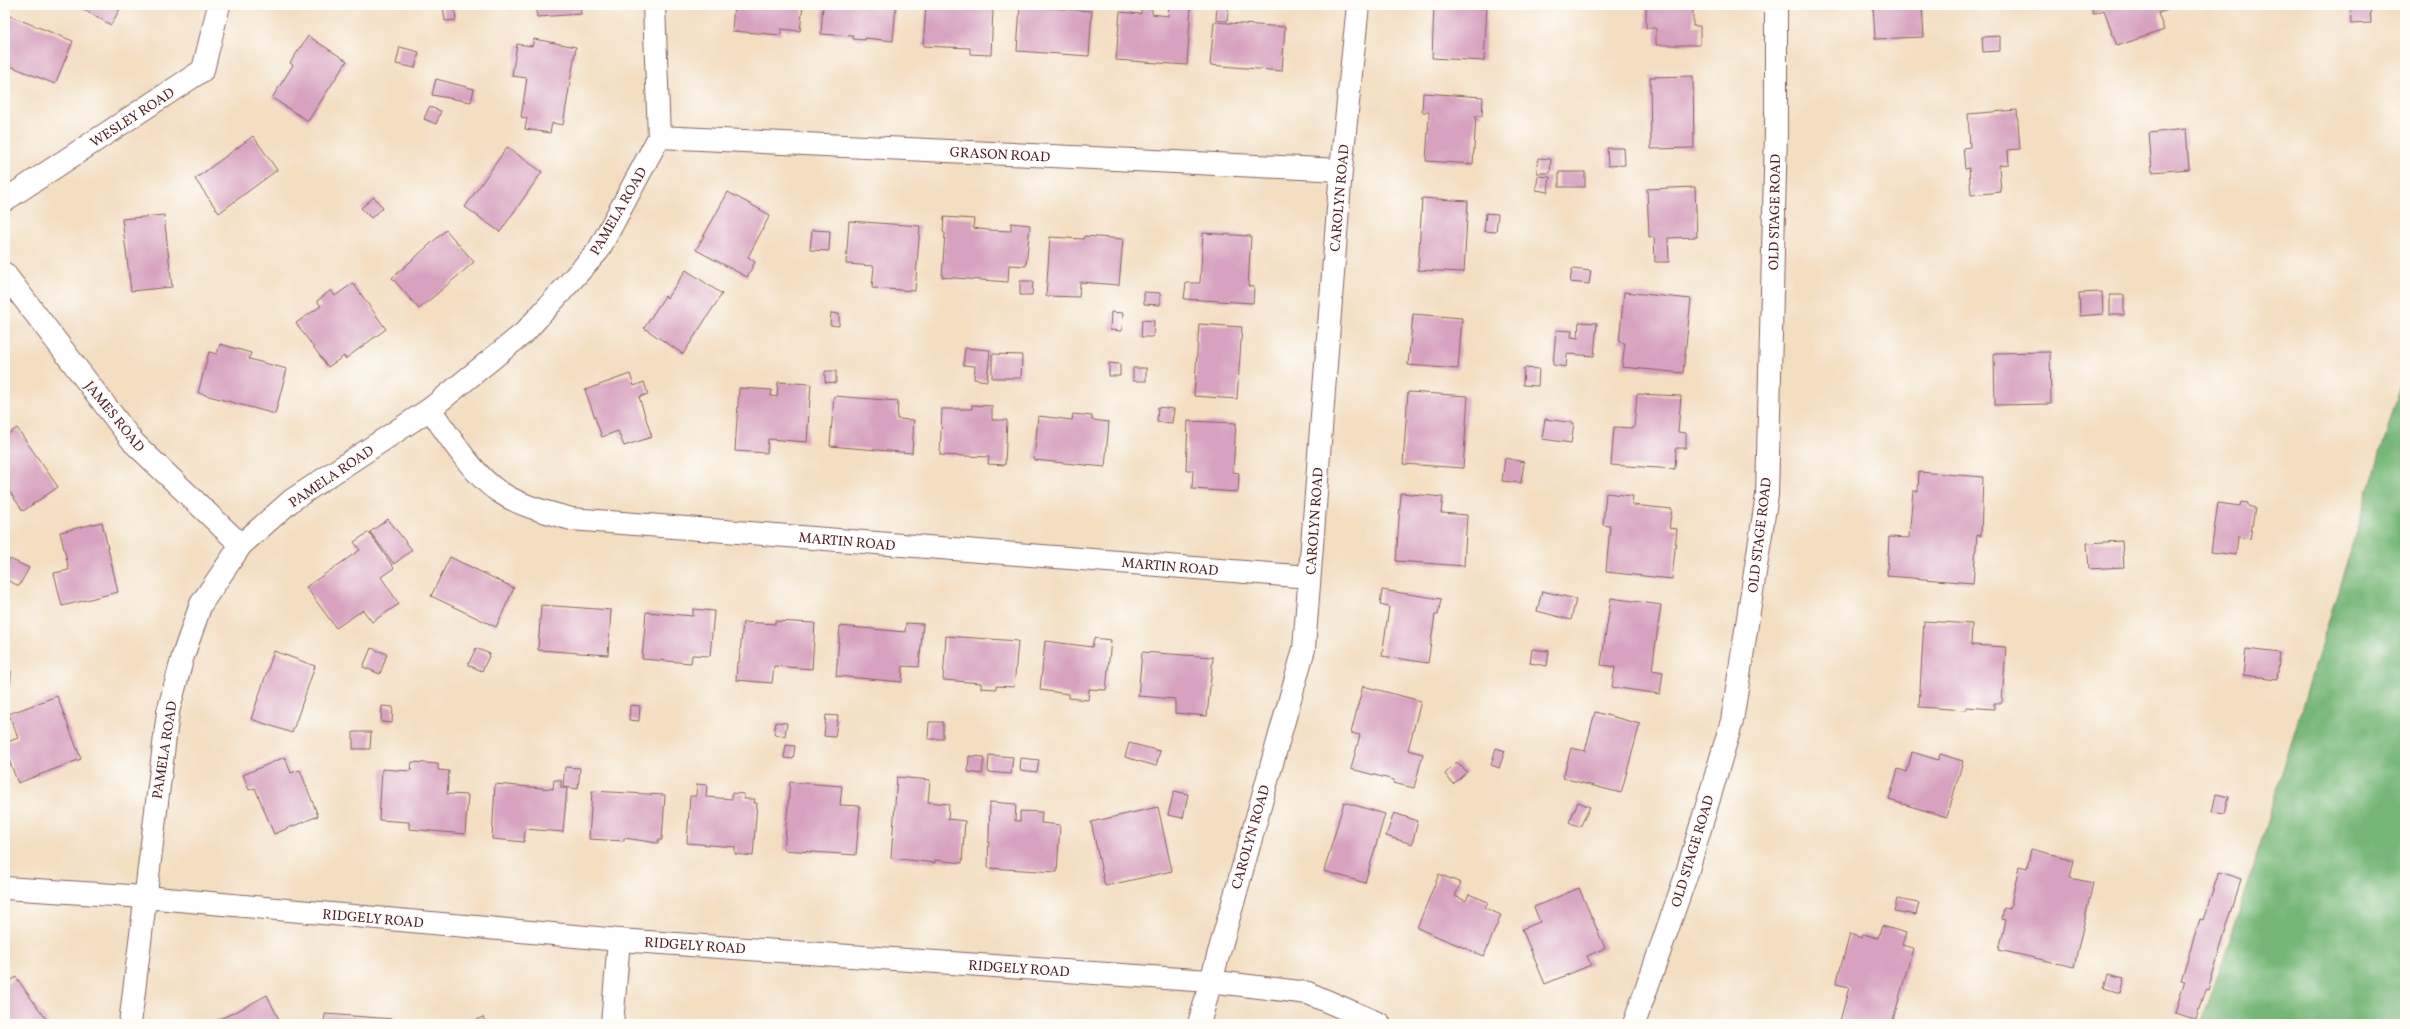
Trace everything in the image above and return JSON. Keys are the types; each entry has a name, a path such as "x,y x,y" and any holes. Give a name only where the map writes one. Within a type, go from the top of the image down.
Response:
{"street":[{"name":"WESLEY ROAD","path":"5,200 203,70 219,5"},
{"path":"654,5 659,137"},
{"name":"CAROLYN ROAD","path":"1199,1024 1209,981 1304,649 1340,170 1358,5"},
{"name":"OLD STAGE ROAD","path":"1634,1024 1686,876 1732,722 1767,495 1776,131 1776,5"},
{"name":"GRASON ROAD","path":"659,137 1340,170"},
{"name":"PAMELA ROAD","path":"130,1024 168,712 183,656 201,604 241,545 292,500 430,409 525,332 598,251 659,137"},
{"name":"JAMES ROAD","path":"5,274 134,443 241,545"},
{"name":"MARTIN ROAD","path":"430,409 466,459 497,490 531,508 571,519 1309,577"},
{"name":"RIDGELY ROAD","path":"5,888 145,897 619,940 1209,981 1308,993 1380,1024"},
{"path":"612,1024 619,940"}],"green space":[{"path":"2405,372 2405,1024 2201,1024 2239,913"}],"building":[{"path":"77,5 122,5 111,25"},
{"path":"454,5 456,20 445,21 443,6"},
{"path":"536,5 580,5 581,14 537,17"},
{"path":"734,5 803,5 800,31 781,29 781,35 732,31"},
{"path":"823,5 896,5 893,41 865,38 865,40 853,39 853,36 821,34"},
{"path":"926,5 974,5 974,9 993,10 991,55 970,54 970,48 923,46"},
{"path":"1169,5 1191,5 1187,65 1116,60 1120,12 1141,14 1141,8 1152,9 1152,14 1168,16"},
{"path":"1217,5 1229,5 1227,21 1216,20"},
{"path":"1434,5 1487,5 1484,61 1432,58"},
{"path":"1646,5 1693,5 1693,26 1700,26 1700,45 1656,45 1656,28 1646,28"},
{"path":"1873,5 1922,5 1924,37 1875,39"},
{"path":"2090,5 2166,5 2168,10 2158,13 2164,30 2117,46 2104,10 2093,14"},
{"path":"2350,5 2370,5 2371,23 2351,24"},
{"path":"1020,6 1092,11 1089,56 1017,51"},
{"path":"5,14 73,41 55,84 5,64"},
{"path":"1214,22 1285,27 1282,71 1210,65"},
{"path":"308,36 347,61 308,121 272,98 293,65 290,63"},
{"path":"2000,36 2000,51 1983,52 1982,37"},
{"path":"534,39 576,47 563,125 552,123 550,133 525,129 527,118 521,117 527,78 512,76 517,44 532,46"},
{"path":"400,47 419,52 415,68 396,64"},
{"path":"1693,76 1694,148 1651,149 1650,77"},
{"path":"436,79 474,89 471,102 432,95"},
{"path":"1423,93 1483,97 1482,116 1476,116 1473,164 1426,161 1429,112 1422,112"},
{"path":"429,107 441,111 436,124 424,119"},
{"path":"2017,110 2020,149 2008,150 2009,164 1999,165 2001,192 1971,195 1969,168 1965,169 1963,148 1970,147 1968,114"},
{"path":"2186,129 2189,169 2152,172 2149,133"},
{"path":"253,136 277,170 219,213 195,179"},
{"path":"507,147 542,172 500,232 465,207"},
{"path":"1607,148 1624,148 1625,165 1608,166"},
{"path":"1538,158 1551,159 1550,173 1537,173"},
{"path":"1559,172 1585,172 1585,187 1559,187"},
{"path":"1538,176 1550,177 1548,192 1536,190"},
{"path":"1695,187 1697,237 1668,238 1669,262 1655,262 1654,237 1649,237 1647,189"},
{"path":"728,192 770,215 748,257 755,262 747,277 696,250"},
{"path":"374,197 383,208 371,218 361,208"},
{"path":"1422,198 1468,201 1464,272 1418,270"},
{"path":"1486,213 1498,214 1496,232 1484,231"},
{"path":"164,215 172,287 131,291 122,219"},
{"path":"944,217 974,219 973,228 988,230 1011,231 1011,223 1030,225 1026,266 1009,265 1008,282 942,277 945,233 943,232"},
{"path":"849,221 920,226 915,291 872,288 874,266 846,264"},
{"path":"446,230 474,262 419,309 392,278"},
{"path":"812,230 830,231 829,251 810,250"},
{"path":"1203,233 1251,236 1248,286 1254,287 1253,303 1184,299 1186,283 1200,283"},
{"path":"1084,236 1123,239 1119,285 1080,282 1079,297 1046,296 1050,237 1083,239"},
{"path":"1572,269 1591,271 1589,284 1570,282"},
{"path":"686,270 722,294 683,354 644,328 665,296 667,298"},
{"path":"1020,281 1033,281 1032,295 1020,295"},
{"path":"353,283 386,329 345,359 344,356 328,367 296,323 321,306 317,301 331,290 335,296"},
{"path":"1144,292 1160,293 1160,305 1144,304"},
{"path":"1624,292 1691,299 1683,373 1622,367 1625,343 1619,342"},
{"path":"2102,292 2103,314 2080,316 2079,293"},
{"path":"2110,295 2124,295 2124,315 2110,315"},
{"path":"1111,312 1123,313 1122,331 1110,330"},
{"path":"831,313 839,314 839,326 830,325"},
{"path":"1413,314 1462,318 1458,369 1408,365"},
{"path":"1142,320 1154,321 1153,337 1141,337"},
{"path":"1579,322 1597,323 1594,356 1567,354 1566,367 1553,365 1556,330 1572,331 1571,337 1578,338"},
{"path":"1199,324 1242,327 1237,399 1194,396"},
{"path":"220,344 251,353 249,359 287,369 275,414 198,393 209,352 217,354"},
{"path":"965,348 990,350 987,381 974,379 975,366 963,365"},
{"path":"2050,352 2051,404 1995,405 1994,353"},
{"path":"992,354 1022,355 1021,378 992,378"},
{"path":"1109,363 1120,364 1120,376 1109,376"},
{"path":"1133,368 1146,368 1146,381 1133,381"},
{"path":"1524,368 1539,369 1538,386 1523,385"},
{"path":"825,371 836,371 836,383 825,382"},
{"path":"630,374 634,386 644,382 648,394 639,397 652,437 624,446 618,431 602,437 585,390"},
{"path":"778,382 811,384 807,442 768,439 767,453 735,451 739,388 772,390 771,396 777,397"},
{"path":"1408,392 1468,396 1463,468 1403,464"},
{"path":"1637,394 1681,396 1678,432 1686,433 1686,448 1676,448 1675,469 1611,465 1614,427 1634,428"},
{"path":"834,396 898,401 897,419 914,420 912,453 830,446"},
{"path":"972,405 992,406 992,420 1007,420 1005,465 988,464 989,457 940,455 942,409 972,409"},
{"path":"1158,407 1174,409 1172,423 1157,422"},
{"path":"1073,414 1092,416 1092,420 1109,422 1105,467 1034,460 1038,416 1072,420"},
{"path":"1545,419 1574,423 1571,443 1542,439"},
{"path":"1188,421 1236,423 1233,472 1239,473 1238,492 1192,489 1193,470 1186,470"},
{"path":"17,428 58,487 23,511 5,485 5,436"},
{"path":"1505,458 1524,462 1521,483 1502,481"},
{"path":"1919,472 1983,477 1981,536 1977,535 1973,583 1887,576 1889,537 1909,538 1913,491 1918,491"},
{"path":"1401,493 1443,497 1441,513 1467,515 1464,566 1396,561"},
{"path":"1606,493 1633,496 1632,505 1672,509 1669,528 1677,529 1672,579 1606,572 1610,526 1603,525"},
{"path":"2241,502 2248,503 2248,506 2255,508 2250,539 2238,537 2236,555 2211,552 2218,503 2240,506"},
{"path":"388,519 412,550 394,564 370,532"},
{"path":"102,522 118,592 62,606 54,573 69,570 60,532"},
{"path":"369,532 394,568 381,577 399,604 372,622 363,610 336,628 306,587 360,550 354,542"},
{"path":"2122,541 2124,567 2089,569 2087,543"},
{"path":"450,557 514,588 496,627 431,596"},
{"path":"10,559 29,568 19,586 5,579 5,569"},
{"path":"1382,590 1441,599 1438,615 1435,615 1428,663 1382,656 1389,607 1380,605"},
{"path":"1542,591 1576,599 1571,620 1537,611"},
{"path":"1611,598 1661,605 1652,670 1663,672 1660,694 1612,687 1615,667 1601,665"},
{"path":"541,605 611,610 608,655 538,650"},
{"path":"693,609 714,611 710,656 692,655 691,663 642,659 646,612 693,616"},
{"path":"775,621 815,623 812,669 774,666 772,683 736,680 743,622 775,624"},
{"path":"1924,621 1972,624 1971,645 2006,647 2002,703 1994,703 1994,709 1966,707 1966,710 1919,707"},
{"path":"906,623 923,624 919,667 903,666 902,682 836,676 840,626 905,632"},
{"path":"946,636 1018,641 1014,687 996,686 996,689 981,688 981,683 943,680"},
{"path":"1094,638 1111,640 1106,690 1089,689 1088,700 1069,698 1069,694 1040,690 1045,641 1092,647"},
{"path":"371,648 387,654 380,674 363,667"},
{"path":"476,648 490,654 482,671 468,665"},
{"path":"1532,649 1549,651 1547,666 1530,663"},
{"path":"2246,649 2280,653 2277,679 2243,675"},
{"path":"274,651 315,666 292,733 251,719"},
{"path":"1142,652 1213,657 1207,716 1175,713 1175,699 1138,696"},
{"path":"5,671 11,671 10,684 5,684"},
{"path":"1363,686 1421,701 1408,750 1423,754 1414,788 1393,783 1394,780 1351,769 1360,735 1351,733"},
{"path":"57,696 81,759 18,783 5,750 5,743 18,738 9,714"},
{"path":"630,705 640,706 639,721 629,720"},
{"path":"382,706 393,707 392,723 381,722"},
{"path":"1595,712 1640,724 1621,793 1563,778 1571,748 1585,751"},
{"path":"826,715 838,716 835,737 824,736"},
{"path":"776,722 787,723 785,736 774,734"},
{"path":"929,722 943,722 943,739 928,739"},
{"path":"353,732 371,732 370,749 353,749"},
{"path":"1129,743 1160,751 1156,766 1125,757"},
{"path":"786,745 795,746 793,759 784,758"},
{"path":"1496,748 1505,751 1499,768 1491,765"},
{"path":"1912,752 1938,760 1940,754 1963,761 1947,817 1889,800 1898,769 1907,772"},
{"path":"989,755 1013,757 1011,774 988,772"},
{"path":"969,756 984,757 982,774 968,772"},
{"path":"285,757 291,773 300,770 318,816 274,834 255,788 249,790 243,775"},
{"path":"1021,758 1039,760 1037,772 1020,770"},
{"path":"412,762 438,764 438,770 449,771 447,794 468,795 465,834 409,829 409,822 379,820 382,769 411,771"},
{"path":"1457,762 1467,772 1453,784 1445,774"},
{"path":"565,767 580,768 578,789 563,787"},
{"path":"897,777 930,780 928,802 949,804 948,819 965,821 962,863 935,860 935,863 891,858"},
{"path":"554,780 561,780 561,788 567,788 563,832 525,829 524,842 492,839 495,784 553,789"},
{"path":"790,782 842,786 840,805 860,806 856,855 784,850"},
{"path":"697,784 707,785 706,797 732,799 732,793 744,794 744,799 755,799 754,803 757,803 753,856 735,854 735,847 687,843 690,796 696,796"},
{"path":"592,791 665,795 662,840 658,840 658,843 624,838 624,841 589,839"},
{"path":"1174,791 1188,794 1183,818 1168,815"},
{"path":"2216,794 2229,797 2225,814 2212,812"},
{"path":"990,802 1016,804 1015,821 1020,821 1020,811 1042,812 1041,823 1060,825 1057,872 988,868"},
{"path":"1344,802 1385,814 1365,883 1324,871"},
{"path":"1578,802 1590,807 1580,827 1569,822"},
{"path":"1158,807 1172,871 1105,886 1091,822"},
{"path":"1394,813 1418,821 1412,844 1386,836"},
{"path":"2031,849 2074,860 2070,878 2093,883 2074,967 1999,950 2006,920 2002,919 2004,908 2010,909 2019,866 2027,868"},
{"path":"2219,872 2241,879 2208,990 2205,989 2196,1019 2175,1012 2185,981 2181,980 2200,919 2203,920"},
{"path":"1439,874 1461,883 1455,896 1466,901 1469,894 1488,902 1485,908 1501,915 1484,956 1417,928"},
{"path":"1579,888 1605,948 1587,956 1591,965 1545,984 1522,929 1540,922 1534,907"},
{"path":"1897,899 1919,903 1916,915 1894,911"},
{"path":"1882,926 1906,933 1902,945 1913,948 1892,1024 1849,1024 1840,1021 1849,987 1836,984 1850,934 1862,938 1863,934 1878,938"},
{"path":"2108,974 2124,978 2120,993 2104,988"},
{"path":"16,977 50,1024 5,1024 5,985"},
{"path":"267,995 281,1024 210,1024 243,1008"},
{"path":"325,1014 394,1019 394,1024 324,1024"},
{"path":"483,1017 486,1024 468,1024"}]}
